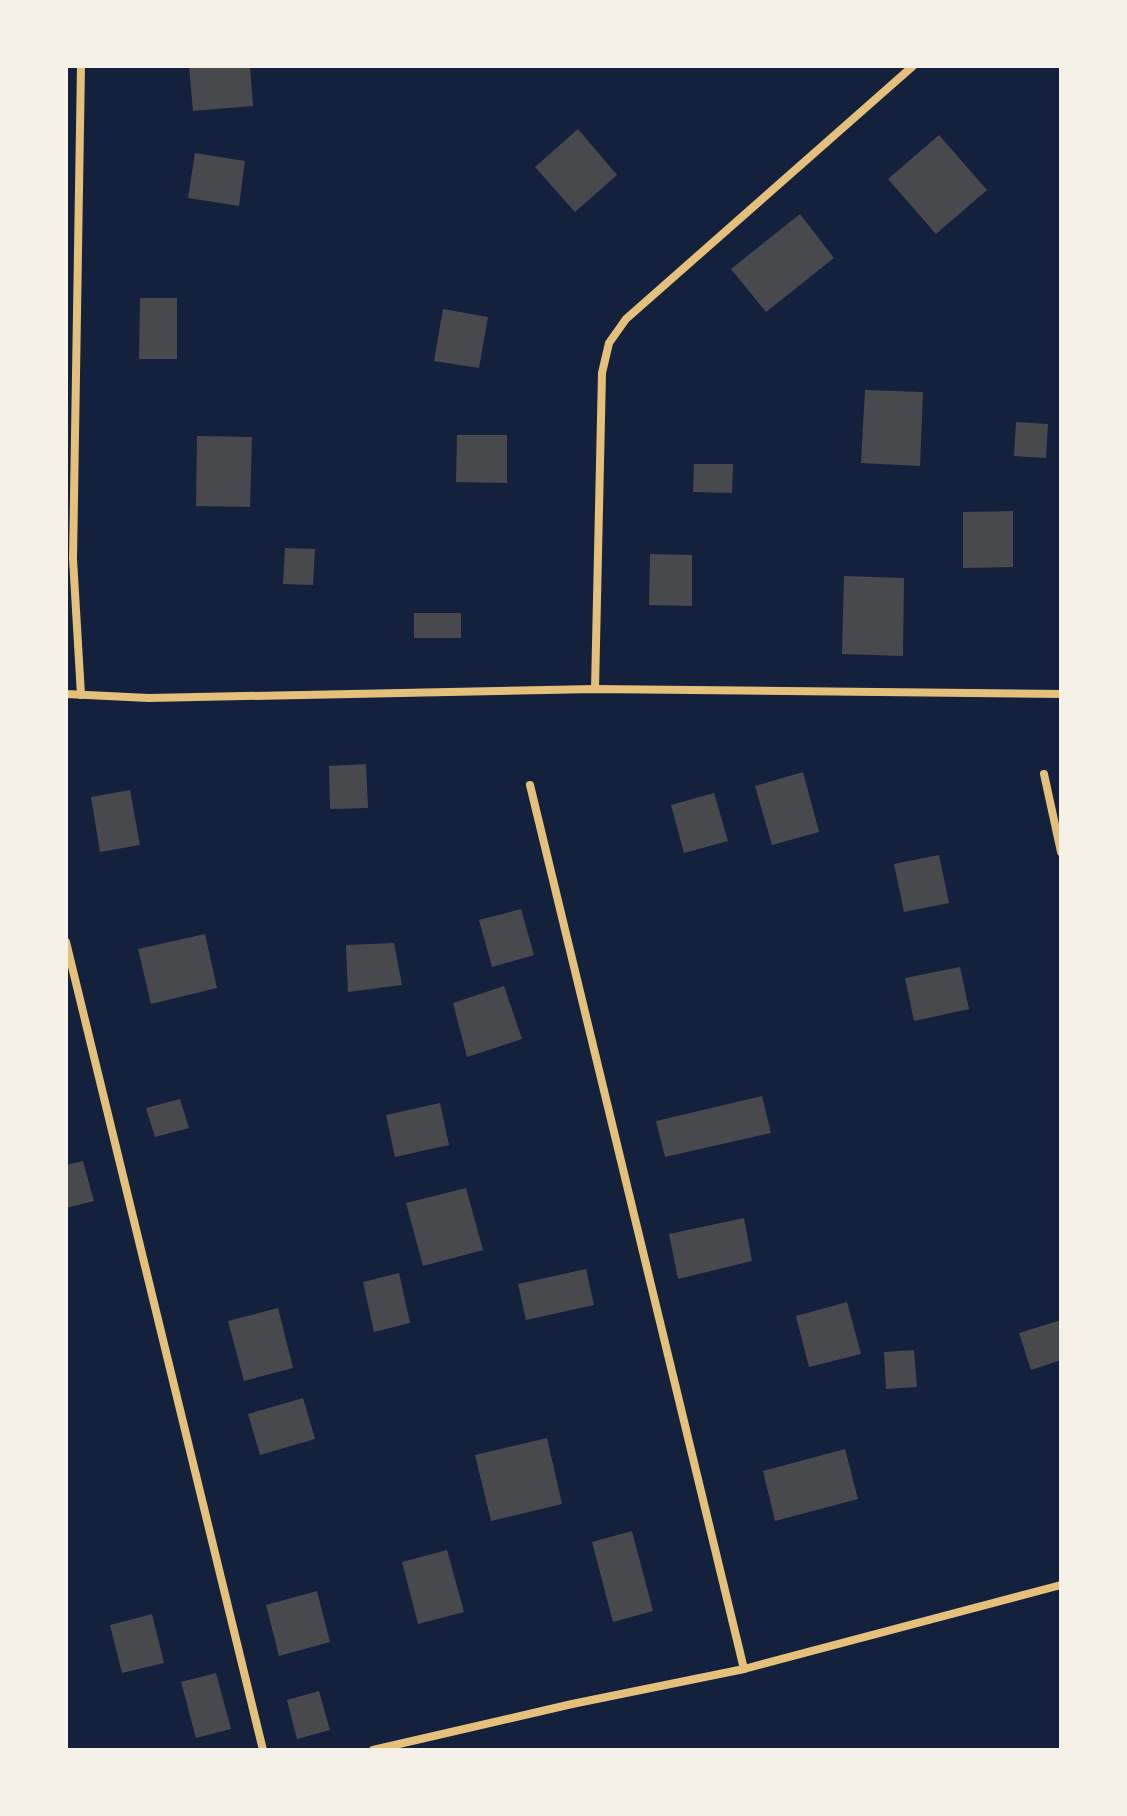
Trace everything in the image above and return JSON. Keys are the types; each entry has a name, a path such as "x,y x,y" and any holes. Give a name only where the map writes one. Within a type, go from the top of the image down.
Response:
{"street":[{"path":"81,66 73,559 81,695"},
{"path":"595,689 602,373 609,343 626,319 913,66"},
{"path":"66,694 149,698 595,689 1061,694"},
{"path":"1044,774 1061,852"},
{"path":"530,785 744,1669"},
{"path":"66,942 263,1750"},
{"path":"373,1750 744,1669 1061,1585"}],"building":[{"path":"189,66 250,66 253,106 193,111"},
{"path":"578,129 617,175 575,212 535,167"},
{"path":"939,135 987,190 936,234 888,179"},
{"path":"195,153 245,161 239,206 188,198"},
{"path":"800,214 834,258 766,312 731,269"},
{"path":"140,298 177,298 177,359 139,359"},
{"path":"443,309 488,317 479,368 434,361"},
{"path":"865,390 923,392 920,466 861,463"},
{"path":"1016,422 1048,424 1046,458 1014,456"},
{"path":"457,435 507,435 507,483 456,482"},
{"path":"197,436 252,437 250,507 196,506"},
{"path":"694,464 733,464 732,493 693,492"},
{"path":"1013,511 1013,567 963,568 963,512"},
{"path":"285,548 315,549 313,585 283,584"},
{"path":"650,554 692,555 692,606 649,605"},
{"path":"844,576 904,578 903,656 842,654"},
{"path":"414,613 461,613 461,638 414,638"},
{"path":"366,764 368,808 330,809 329,766"},
{"path":"803,772 819,832 772,845 755,786"},
{"path":"130,790 140,845 100,852 91,797"},
{"path":"714,793 728,841 684,853 671,805"},
{"path":"939,855 949,903 904,912 894,864"},
{"path":"521,909 534,955 492,967 479,920"},
{"path":"205,934 217,988 151,1004 138,949"},
{"path":"394,943 402,985 348,992 346,945"},
{"path":"960,967 969,1009 914,1021 905,978"},
{"path":"504,986 522,1039 467,1057 453,1003"},
{"path":"762,1096 771,1133 665,1157 656,1121"},
{"path":"180,1099 189,1128 155,1137 146,1108"},
{"path":"440,1103 449,1145 395,1157 386,1115"},
{"path":"83,1161 94,1201 66,1208 66,1165"},
{"path":"466,1188 483,1250 423,1266 406,1203"},
{"path":"744,1218 752,1261 678,1279 669,1234"},
{"path":"586,1269 594,1305 526,1320 518,1284"},
{"path":"399,1273 410,1323 374,1332 363,1282"},
{"path":"847,1302 861,1354 809,1367 796,1316"},
{"path":"278,1308 293,1368 244,1381 228,1321"},
{"path":"1061,1320 1061,1360 1031,1370 1019,1333"},
{"path":"914,1350 917,1387 886,1389 884,1352"},
{"path":"303,1398 315,1439 260,1455 248,1414"},
{"path":"547,1438 562,1504 491,1521 475,1455"},
{"path":"845,1449 858,1499 775,1521 763,1471"},
{"path":"632,1531 653,1611 613,1622 592,1542"},
{"path":"447,1550 464,1612 418,1624 402,1562"},
{"path":"317,1591 330,1642 279,1656 266,1605"},
{"path":"152,1614 164,1663 122,1673 110,1625"},
{"path":"216,1673 231,1729 196,1738 181,1682"},
{"path":"319,1691 330,1730 297,1739 287,1700"}]}
